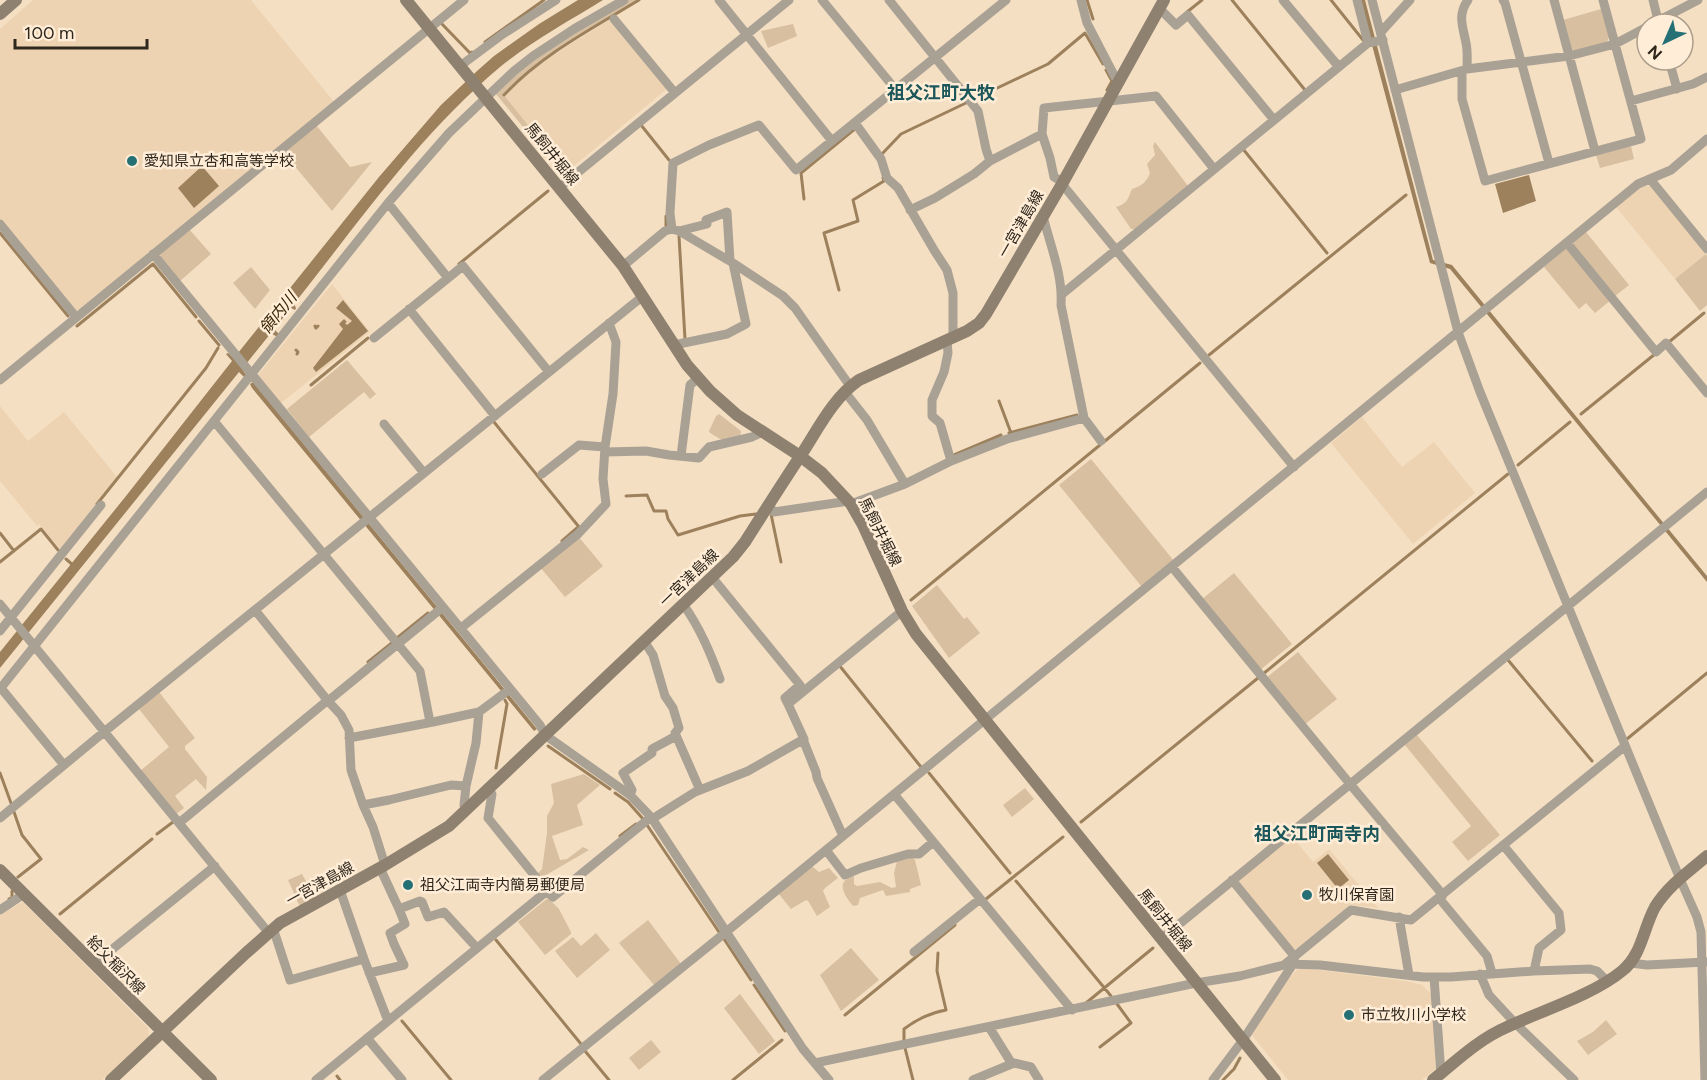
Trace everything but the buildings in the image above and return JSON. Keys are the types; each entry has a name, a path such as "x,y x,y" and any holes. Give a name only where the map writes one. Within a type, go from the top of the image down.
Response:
{"main road":[{"path":"0,14 16,0"},
{"name":"馬飼井堀線","path":"406,0 623,267 687,365 710,391 737,415 822,472 850,502 863,525 902,611 916,634 1275,1080"},
{"name":"一宮津島線","path":"111,1080 271,930 449,826 733,557 769,506 824,419 847,389 859,380 950,339 979,323 1062,183 1162,4"},
{"path":"1437,1077 1491,1035 1587,992 1622,972 1631,963 1639,948 1654,910 1663,895 1707,856"},
{"name":"給父稲沢線","path":"0,870 211,1080"}],"street":[{"path":"0,380 464,0"},
{"path":"460,66 503,34 556,0"},
{"path":"64,765 0,689 388,203 449,132 485,97 533,56 624,0"},
{"path":"719,0 832,141"},
{"path":"560,187 789,0"},
{"path":"822,0 896,90"},
{"path":"889,0 978,111 990,161"},
{"path":"905,484 795,308 783,296 732,262 675,230 670,213 673,163 759,124 796,170 1006,0"},
{"path":"1081,0 1087,23 1115,77 1119,78"},
{"path":"1283,0 1339,67"},
{"path":"1357,0 1376,40 1395,90 1458,332 1480,392 1697,917 1704,962 1705,1080"},
{"path":"1372,0 1376,40"},
{"path":"1061,295 1339,67 1376,40 1410,0"},
{"path":"1468,0 1462,10 1460,20 1467,46 1462,99 1485,181 1641,139 1603,0"},
{"path":"1503,0 1549,163"},
{"path":"1554,0 1595,151"},
{"path":"1676,12 1698,0"},
{"path":"1162,4 1176,25 1188,15 1274,120"},
{"path":"614,19 675,93"},
{"path":"1395,90 1465,70 1569,56 1615,44 1635,33"},
{"path":"1672,72 1677,89"},
{"path":"1631,101 1693,84 1707,77"},
{"path":"1214,169 1156,96 1044,108 1042,134 1054,177 1062,183 1294,466"},
{"path":"855,123 880,159 887,178 898,188 948,270 952,293 950,339 944,372 932,400 932,416 940,423 951,461"},
{"path":"910,210 935,198 974,174 990,161 1042,134"},
{"path":"543,1080 1638,184 1671,170 1707,139"},
{"path":"1650,179 1707,249"},
{"path":"388,203 447,278"},
{"path":"623,267 665,231 706,224 706,220 727,212 732,262 746,324 727,334 674,345"},
{"path":"1043,216 1058,273 1061,305 1084,417 1101,441"},
{"path":"0,224 76,317"},
{"path":"1567,243 1656,352 1666,343 1707,393"},
{"path":"153,254 252,374 366,520 440,610 460,628 507,691 540,725 545,735 630,795 652,818 803,1049 830,1080"},
{"path":"374,338 463,266 549,372"},
{"path":"0,818 643,296"},
{"path":"409,309 495,416"},
{"path":"460,628 578,534 606,504 603,478 613,394 616,342 609,323"},
{"path":"681,456 690,385 699,378"},
{"path":"769,506 774,512 850,502 905,484 951,461 1006,439 1084,417"},
{"path":"214,421 420,671 430,722"},
{"path":"384,424 424,473"},
{"path":"542,474 579,445 605,450 646,451 699,458 709,447 752,437 763,432"},
{"path":"1161,939 1707,492"},
{"path":"0,631 101,505"},
{"path":"1172,567 1441,896 1487,956 1492,973"},
{"path":"712,577 800,685 785,698 843,836"},
{"path":"0,604 214,866 271,930 290,980 364,959"},
{"path":"683,604 696,622 720,679"},
{"path":"255,610 341,715 349,730 351,770 373,827 382,867 405,924 390,933 404,964 369,973"},
{"path":"179,823 440,610"},
{"path":"788,704 902,611"},
{"path":"644,641 653,655 665,696 673,708 679,728 675,733 700,790"},
{"path":"349,738 479,712 507,691"},
{"path":"467,808 464,805 466,786 476,743 479,712"},
{"path":"630,795 632,790 623,773 652,753 652,749 676,736"},
{"path":"487,789 492,794 488,818 553,897 652,818 695,792 748,771 804,739"},
{"path":"1213,1080 1243,1040 1291,962 1351,910 1411,920 1625,746"},
{"path":"363,805 451,785 466,786"},
{"path":"894,794 1072,1010"},
{"path":"826,850 845,874 908,854 919,854 933,842"},
{"path":"1503,845 1559,913 1561,930 1539,948 1534,971"},
{"path":"93,964 214,866"},
{"path":"1232,880 1291,962"},
{"path":"340,890 388,1021"},
{"path":"316,1080 547,891"},
{"path":"0,910 24,894"},
{"path":"914,952 980,899"},
{"path":"399,909 422,902 428,917 444,912 477,948"},
{"path":"1399,917 1409,975"},
{"path":"815,1063 1196,982 1240,976 1291,962 1434,977 1590,969 1597,971 1607,981"},
{"path":"1631,963 1647,965 1704,962"},
{"path":"1480,974 1489,995 1574,1080"},
{"path":"1434,977 1437,1077"},
{"path":"989,1027 1012,1064"},
{"path":"367,1038 402,1080"},
{"path":"973,1080 1012,1064 1031,1067 1039,1080"}],"shaded area":[{"name":"愛知県立杏和高等学校","path":"33,0 251,0 335,103 78,312 0,219 0,29"},
{"path":"629,0 638,0 550,55 503,94 551,154 548,157 495,93 542,54"},
{"path":"1601,9 1609,37 1607,42 1575,51 1571,49 1563,20"},
{"path":"611,19 668,88 563,175 548,157 551,154 505,97 522,77"},
{"path":"793,24 797,36 768,48 761,31"},
{"path":"316,125 350,167 372,162 332,211 283,152"},
{"path":"1155,142 1188,186 1135,229 1131,229 1116,207 1127,201 1132,189 1147,179 1150,173 1147,164 1155,155 1153,146"},
{"path":"1631,146 1634,159 1600,168 1596,155"},
{"path":"1641,186 1650,186 1706,254 1675,279 1616,207"},
{"path":"189,229 211,254 180,281 161,258 160,253"},
{"path":"1586,232 1629,285 1614,297 1572,244"},
{"path":"1566,248 1611,300 1595,313 1586,303 1579,309 1544,267"},
{"path":"1706,254 1707,305 1700,311 1675,279"},
{"path":"251,267 270,290 255,309 233,283"},
{"path":"332,284 370,332 281,403 258,375"},
{"path":"347,360 376,394 370,399 364,392 309,437 287,409"},
{"path":"0,406 28,441 64,412 117,477 60,549 39,524 37,526 0,481"},
{"path":"719,414 741,431 740,438 722,440 710,433 716,416"},
{"path":"1362,417 1402,467 1434,442 1475,493 1413,544 1331,443"},
{"path":"1091,459 1174,561 1142,587 1059,485"},
{"path":"578,536 603,566 565,597 540,567"},
{"path":"1234,573 1292,644 1259,671 1201,600"},
{"path":"937,585 964,619 967,617 980,633 949,658 912,606"},
{"path":"1298,652 1337,699 1304,725 1266,678"},
{"path":"159,692 195,738 185,746 185,749 207,777 206,790 196,779 175,796 184,808 175,815 140,771 169,747 139,709"},
{"path":"1417,735 1500,835 1468,861 1452,842 1471,826 1405,745"},
{"path":"584,774 600,785 577,805 583,825 552,836 560,860 567,859 583,847 589,850 541,878 537,874 542,869 547,816 554,803 551,784"},
{"path":"1025,788 1034,799 1012,817 1003,805"},
{"name":"牧川保育園","path":"1292,836 1313,862 1329,849 1378,908 1350,905 1296,949 1291,948 1239,884 1239,879"},
{"path":"911,857 915,860 921,885 910,889 910,892 886,896 883,890 860,898 858,905 853,906 847,898 843,889 844,881 854,876 854,884 857,886 880,882 892,888 896,887 894,873 897,861"},
{"path":"810,867 819,872 829,868 838,878 823,891 830,907 817,916 808,901 791,909 778,893"},
{"path":"302,874 315,898 300,907 288,880"},
{"path":"548,898 559,909 571,934 545,955 518,922"},
{"path":"23,902 148,1028 149,1036 102,1080 0,1080 0,915"},
{"path":"648,920 681,964 654,985 619,943"},
{"path":"596,933 610,950 577,978 555,951 573,937 581,946"},
{"path":"851,948 879,980 841,1011 820,975"},
{"name":"市立牧川小学校","path":"1304,968 1422,985 1433,996 1437,1068 1422,1080 1288,1080 1251,1034 1285,982 1297,970"},
{"path":"740,994 775,1041 759,1054 724,1008"},
{"path":"1606,1020 1617,1034 1588,1055 1577,1041 1593,1032"},
{"path":"651,1040 661,1052 639,1070 629,1058"}],"water":[{"name":"領内川","path":"578,0 603,0 538,40 500,67 443,121 391,180 294,304 295,310 291,308 274,329 279,334 277,337 271,333 242,369 247,376 245,378 239,372 0,668 0,652 232,361 226,354 234,358 379,177 441,105 494,56"},
{"path":"1360,0 1365,0 1433,260 1452,265 1707,576 1707,582 1450,269 1430,263"},
{"path":"202,166 219,186 194,208 178,188"},
{"path":"1529,175 1536,201 1503,213 1495,184"},
{"path":"343,300 368,331 316,372 313,368 343,329 339,324 344,319 347,325 352,321 336,308"},
{"path":"253,382 537,729 534,731 252,388 250,384"},
{"path":"1328,854 1349,880 1338,889 1317,863"}],"waterway":[{"path":"485,42 544,0"},
{"path":"504,95 534,67 551,55 639,0"},
{"path":"1087,0 1093,19"},
{"path":"1187,12 1202,0"},
{"path":"1232,0 1305,90"},
{"path":"1331,0 1363,40"},
{"path":"442,24 470,53 472,52"},
{"path":"972,100 1048,64 1085,33 1103,64"},
{"path":"1106,70 1112,81 1107,90"},
{"path":"881,155 901,134 968,102"},
{"path":"641,125 669,160"},
{"path":"804,199 801,173 856,128"},
{"path":"1243,149 1327,253"},
{"path":"839,290 824,233 858,221 853,200 884,181 883,178"},
{"path":"459,264 548,191"},
{"path":"1209,355 1406,195"},
{"path":"666,216 666,226"},
{"path":"0,233 68,316"},
{"path":"679,236 685,339"},
{"path":"77,326 153,264 196,317"},
{"path":"1669,342 1704,313"},
{"path":"199,321 219,345"},
{"path":"315,326 316,328 318,326"},
{"path":"311,385 368,338"},
{"path":"97,504 206,368 218,348"},
{"path":"296,350 297,354"},
{"path":"1581,414 1655,354"},
{"path":"1105,441 1200,363"},
{"path":"999,401 1011,433"},
{"path":"1009,433 1077,415"},
{"path":"494,422 579,527"},
{"path":"1518,465 1570,422"},
{"path":"954,455 1001,435"},
{"path":"911,600 1100,445"},
{"path":"1263,674 1508,474"},
{"path":"626,496 647,495 654,511 666,511 678,535 740,516 756,514"},
{"path":"771,514 781,562"},
{"path":"562,541 577,528"},
{"path":"0,562 41,529 58,550"},
{"path":"0,533 14,551"},
{"path":"66,559 74,566"},
{"path":"397,638 428,613"},
{"path":"368,662 393,642"},
{"path":"1508,660 1592,761"},
{"path":"839,665 921,767"},
{"path":"1627,739 1707,673"},
{"path":"1081,822 1258,678"},
{"path":"496,768 507,704 505,700"},
{"path":"548,746 610,789"},
{"path":"0,773 11,803"},
{"path":"929,773 1010,873"},
{"path":"615,793 628,802 644,820"},
{"path":"14,812 22,835 41,859 18,877"},
{"path":"157,834 173,822"},
{"path":"620,836 636,824"},
{"path":"647,825 719,932"},
{"path":"986,899 1063,837"},
{"path":"60,914 152,839"},
{"path":"1016,881 1111,996"},
{"path":"9,899 12,897 12,891"},
{"path":"845,1015 955,925"},
{"path":"724,939 751,980"},
{"path":"496,940 581,1044"},
{"path":"1086,1003 1153,948"},
{"path":"904,1041 904,1029 924,1017 946,1010 937,971 938,953"},
{"path":"754,985 785,1031"},
{"path":"1100,1047 1131,1023 1117,1004"},
{"path":"402,1021 451,1080"},
{"path":"733,1080 782,1040"},
{"path":"905,1048 913,1080"},
{"path":"585,1051 609,1080"},
{"path":"1223,1080 1234,1069 1240,1058"},
{"path":"337,1076 340,1080"}],"place":[{"name":"愛知県立杏和高等学校","path":"132,161"},
{"name":"祖父江両寺内簡易郵便局","path":"408,885"},
{"name":"牧川保育園","path":"1307,895"},
{"name":"市立牧川小学校","path":"1349,1015"}],"district":[{"name":"祖父江町大牧","path":"941,93"},
{"name":"祖父江町両寺内","path":"1317,834"}]}
